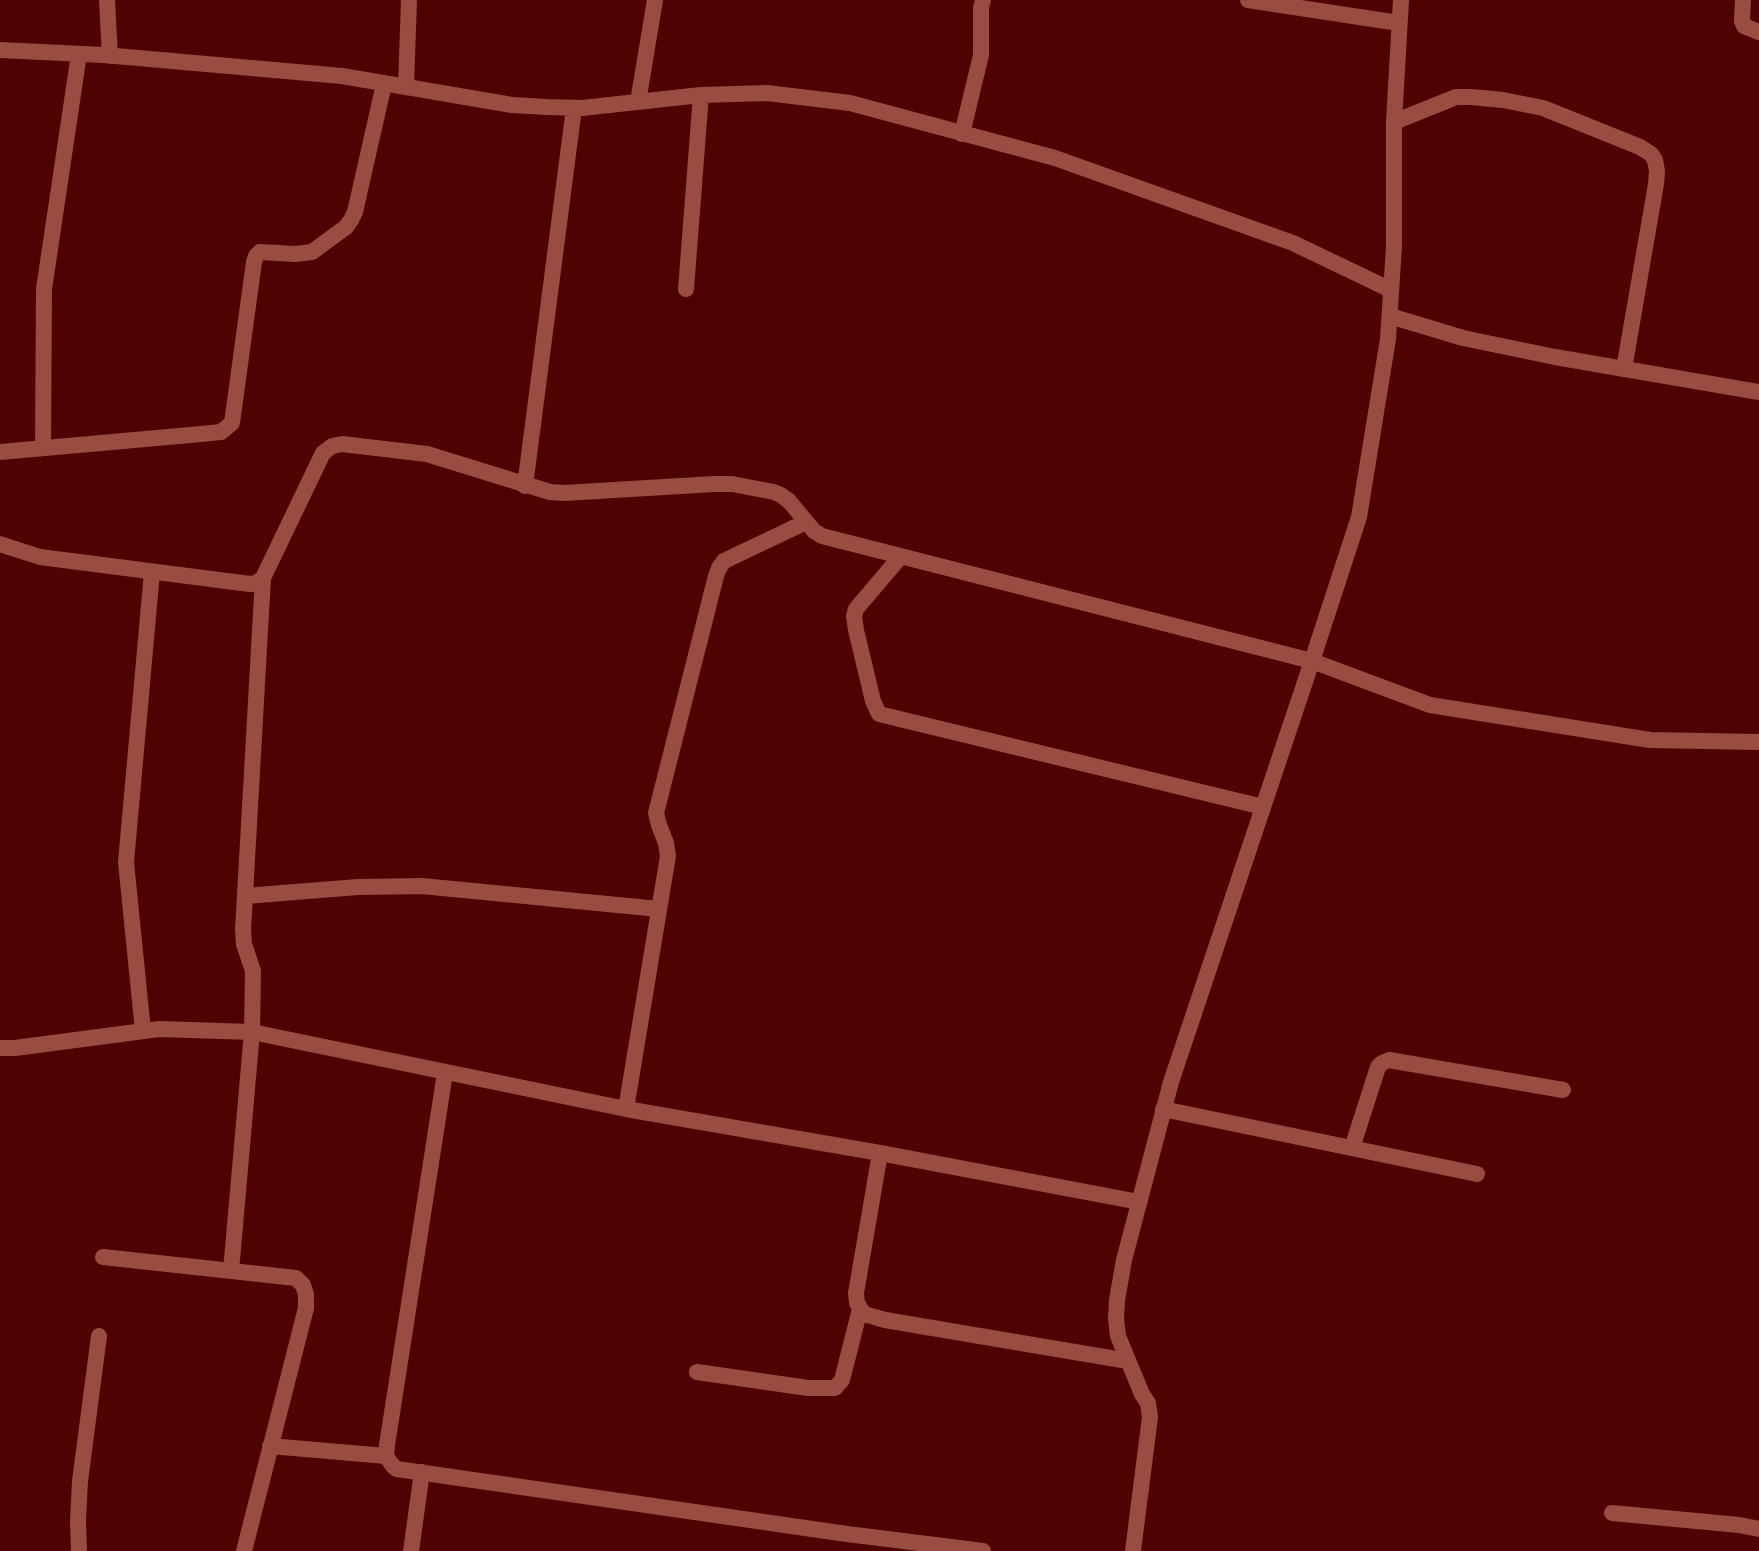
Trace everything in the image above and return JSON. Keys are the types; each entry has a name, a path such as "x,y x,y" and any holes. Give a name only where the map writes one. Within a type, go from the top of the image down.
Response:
{"street":[{"path":"107,0 110,56"},
{"path":"406,87 409,0"},
{"path":"638,102 655,0"},
{"path":"962,134 981,56 983,0"},
{"path":"1248,0 1399,23"},
{"path":"1133,1551 1150,1417 1148,1403 1118,1336 1117,1300 1124,1260 1174,1071 1359,517 1390,316 1394,246 1394,122 1401,0"},
{"path":"1743,0 1742,21 1744,26 1759,32"},
{"path":"0,50 110,56 342,76 512,105 574,108 701,95 767,93 850,104 1055,158 1293,243 1391,290"},
{"path":"43,448 45,289 79,54"},
{"path":"0,452 220,432 232,423 256,256 260,252 295,254 312,252 346,227 355,212 384,84"},
{"path":"686,289 701,95"},
{"path":"1394,122 1456,97 1503,100 1543,108 1640,147 1651,154 1657,171 1656,184 1624,369"},
{"path":"525,486 574,108"},
{"path":"1390,316 1463,338 1759,392"},
{"path":"231,1271 252,1032 253,970 243,937 262,578 323,453 332,446 342,444 427,454 550,492 732,484 781,495 789,501 814,531 822,536 1312,661 1430,705 1650,740 1759,742"},
{"path":"626,1109 668,856 656,813 719,568 724,561 806,522"},
{"path":"0,544 40,557 152,572 250,584 262,578"},
{"path":"901,556 856,609 854,616 873,701 879,714 1263,807"},
{"path":"143,1031 126,862 152,572"},
{"path":"245,896 358,887 422,886 659,909"},
{"path":"0,1048 143,1031 177,1029 252,1032 626,1109 880,1153 1139,1202"},
{"path":"1352,1148 1378,1066 1389,1060 1563,1090"},
{"path":"445,1073 386,1456 393,1466 397,1469 923,1547 983,1551"},
{"path":"1163,1109 1477,1173"},
{"path":"880,1153 856,1293 857,1303 864,1314 885,1320 1128,1360"},
{"path":"103,1257 296,1278 303,1286 306,1294 306,1308 244,1551"},
{"path":"697,1372 808,1388 835,1388 842,1380 860,1309"},
{"path":"79,1551 80,1481 99,1336"},
{"path":"270,1446 386,1456"},
{"path":"411,1551 422,1472"},
{"path":"1612,1513 1739,1525 1759,1529"}]}
